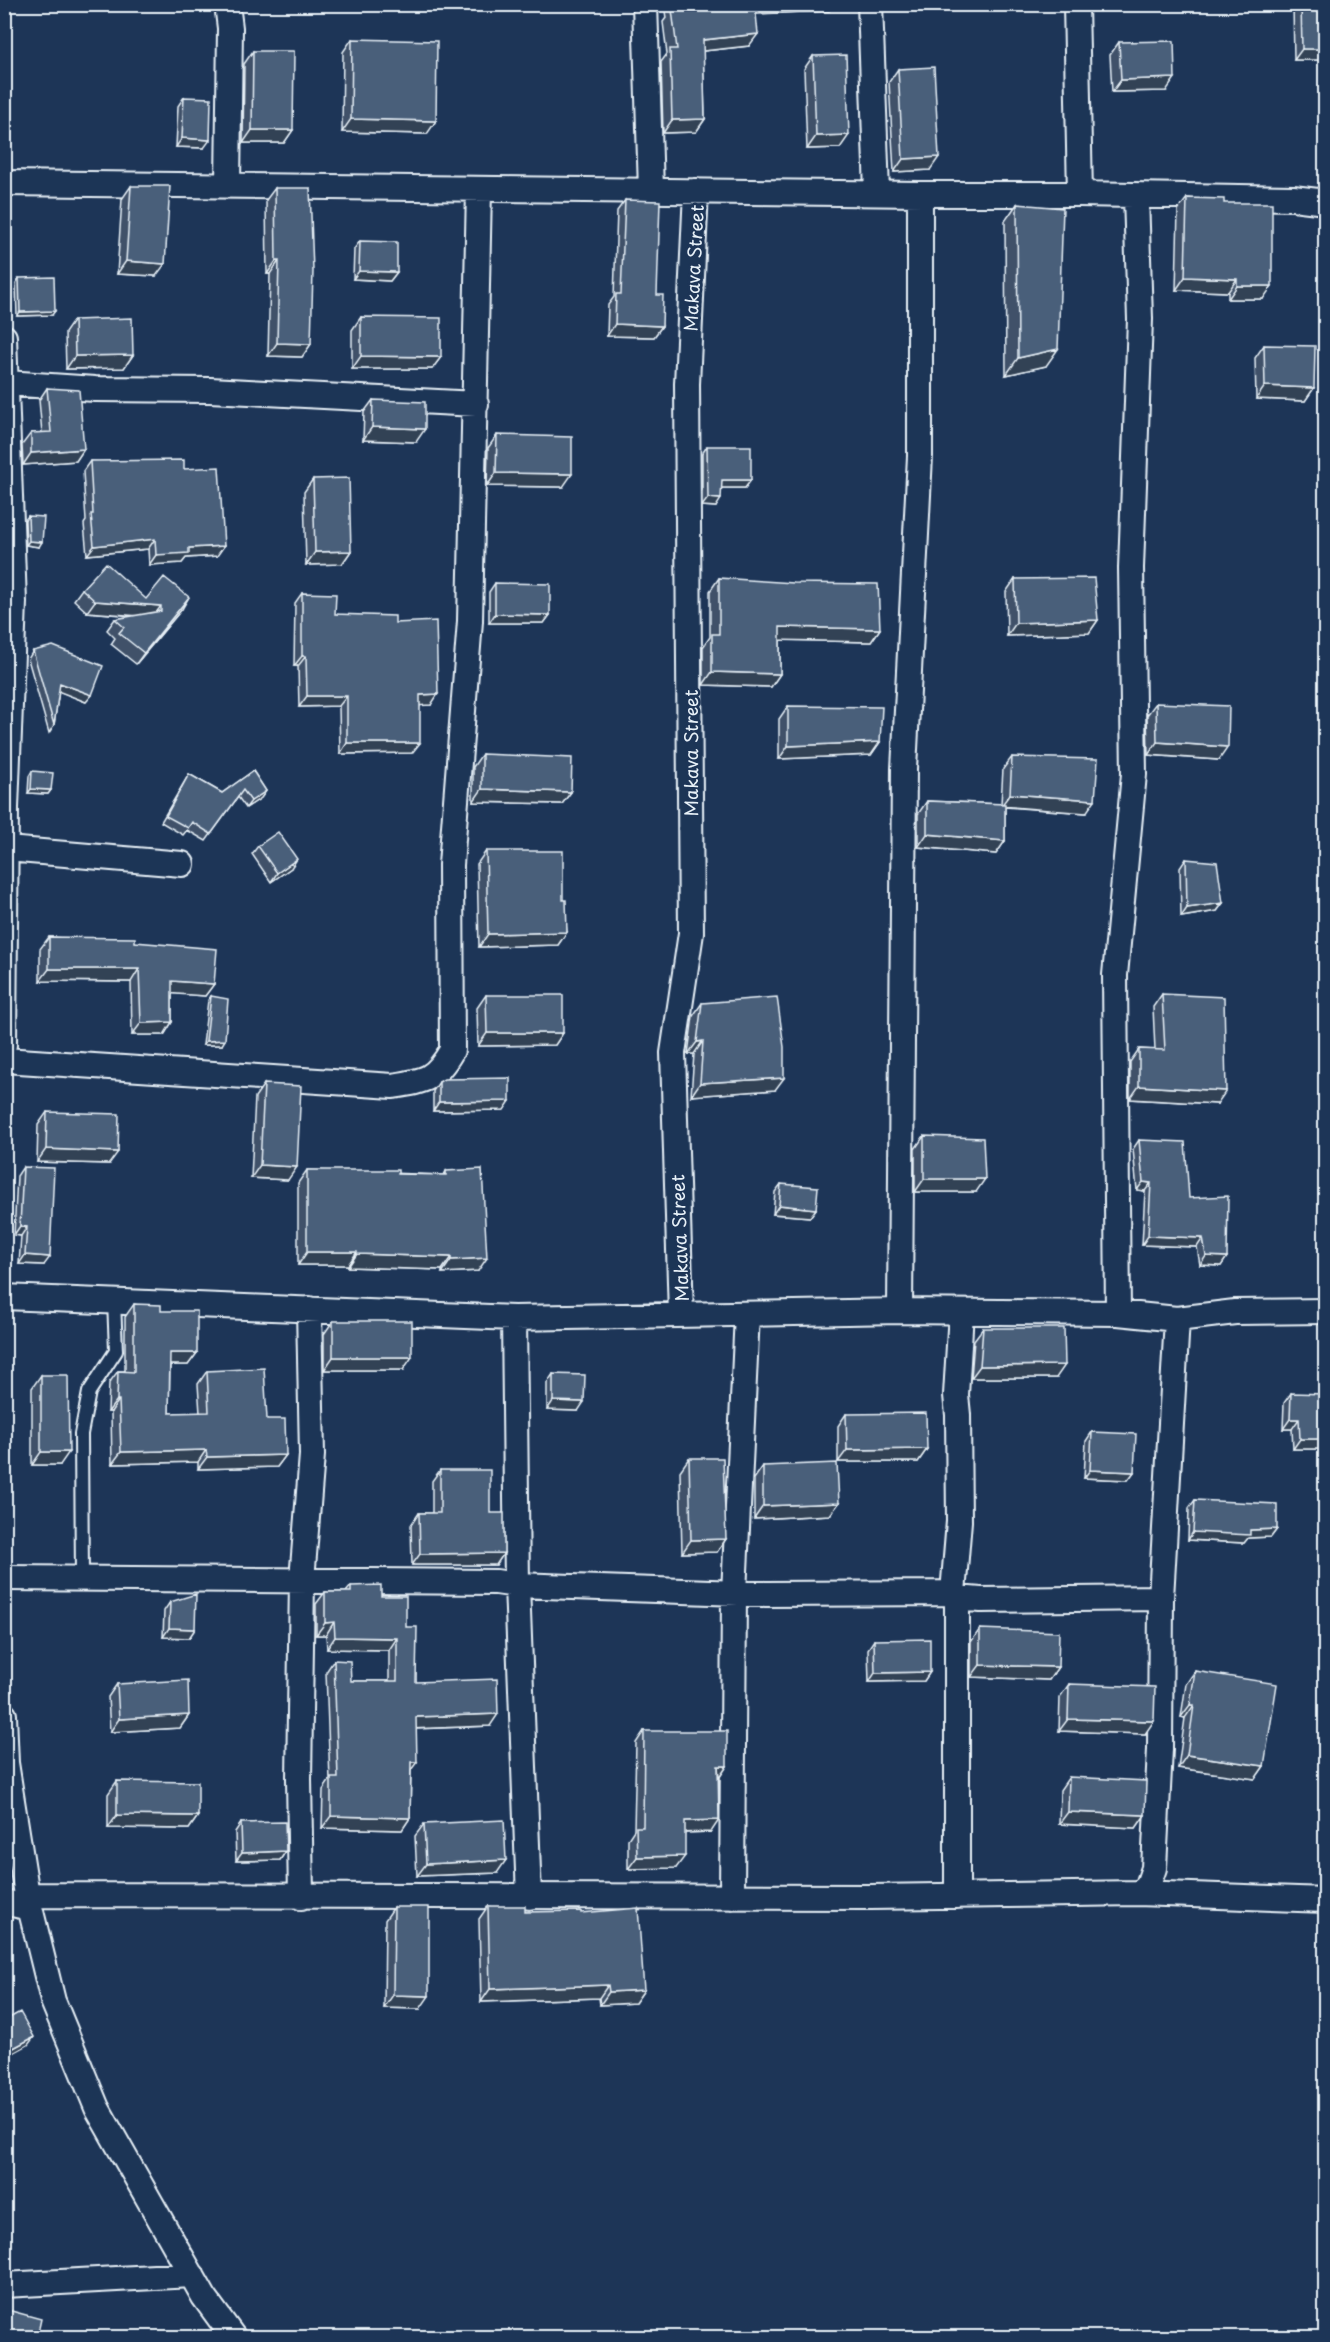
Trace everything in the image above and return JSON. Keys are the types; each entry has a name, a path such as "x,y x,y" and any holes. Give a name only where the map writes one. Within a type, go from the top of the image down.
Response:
{"street":[{"path":"227,4 230,28 228,185"},
{"path":"645,4 651,190"},
{"path":"870,4 877,192"},
{"path":"1076,4 1080,194"},
{"path":"4,183 1080,194 1293,198 1326,202"},
{"path":"4,1060 393,1086 426,1080 436,1074 452,1050 451,865 471,621 479,189"},
{"name":"Makava Street","path":"681,1315 673,1053 691,933 687,384 696,191"},
{"path":"900,1311 904,769 920,456 920,194"},
{"path":"1118,1313 1115,975 1134,774 1131,568 1140,319 1136,196"},
{"path":"4,337 9,601 4,1045"},
{"path":"6,383 96,389 210,390 476,404"},
{"path":"7,849 182,864"},
{"path":"4,1297 514,1318 900,1311 1118,1313 1177,1319 1235,1312 1326,1311"},
{"path":"300,1897 298,1779 302,1580 312,1455 309,1309"},
{"path":"957,1896 955,1595 959,1521 956,1395 961,1312"},
{"path":"732,1897 734,1593 747,1314"},
{"path":"514,1318 517,1585 529,1897"},
{"path":"1138,1893 1147,1888 1154,1868 1160,1749 1161,1598 1177,1319"},
{"path":"4,1578 496,1582 517,1585 766,1594 955,1595 981,1600 1161,1598"},
{"path":"4,1715 6,1763 20,1902 54,2001 97,2108 204,2297 234,2337"},
{"path":"20,1902 300,1897 957,1896 1138,1893 1326,1900"},
{"path":"4,2285 192,2275"}],"lane":[{"path":"82,1578 81,1434 89,1392 117,1351 114,1301"}],"building":[{"path":"675,4 755,4 758,34 703,40 705,119 672,120 670,49 677,49 672,10 675,9"},
{"path":"1301,4 1326,4 1326,49 1302,49"},
{"path":"352,39 437,41 436,121 351,119"},
{"path":"1174,41 1175,78 1121,80 1119,42"},
{"path":"253,51 294,51 293,130 252,130"},
{"path":"846,55 849,135 816,136 813,56"},
{"path":"934,67 939,157 903,159 898,69"},
{"path":"184,97 211,98 210,140 182,138"},
{"path":"131,186 170,186 165,264 126,261"},
{"path":"275,188 310,188 313,271 311,344 277,343 279,261 276,261"},
{"path":"1187,198 1224,199 1224,203 1272,203 1272,286 1237,286 1237,279 1185,277"},
{"path":"625,200 660,201 657,295 663,295 662,326 615,324 616,294 621,294"},
{"path":"1017,204 1063,208 1058,349 1018,358"},
{"path":"360,241 397,242 397,272 359,271"},
{"path":"54,277 55,311 20,312 19,278"},
{"path":"361,317 441,318 441,357 361,356"},
{"path":"132,318 133,355 75,356 74,320"},
{"path":"1264,345 1315,346 1314,388 1265,386"},
{"path":"47,388 79,390 84,449 31,453 31,433 51,432"},
{"path":"373,400 425,402 425,429 372,427"},
{"path":"497,435 572,437 572,474 496,473"},
{"path":"707,446 751,446 751,480 722,480 721,499 708,498"},
{"path":"184,460 184,469 219,467 224,546 189,548 189,553 156,555 155,539 94,546 90,461"},
{"path":"349,478 351,551 315,552 313,479"},
{"path":"28,516 44,517 42,542 29,541"},
{"path":"106,563 146,599 164,577 189,597 144,653 119,633 124,627 115,619 161,611 161,606 95,601 82,589"},
{"path":"719,578 794,583 878,584 880,629 780,627 780,674 712,672 712,634 719,634"},
{"path":"1094,578 1098,620 1016,623 1015,579"},
{"path":"495,583 550,584 550,615 495,614"},
{"path":"302,593 336,594 335,614 395,616 395,623 436,621 438,694 420,695 420,743 347,743 347,696 307,696 306,656 302,656"},
{"path":"53,646 103,666 92,695 60,683 54,725 33,651"},
{"path":"1156,703 1229,706 1228,747 1157,742"},
{"path":"788,706 882,707 880,742 788,746"},
{"path":"482,754 572,758 571,792 482,789"},
{"path":"1012,757 1098,759 1095,800 1010,794"},
{"path":"32,771 53,773 51,790 31,789"},
{"path":"253,771 266,791 251,801 243,790 211,834 192,822 188,828 166,816 189,774 222,793"},
{"path":"927,801 1005,804 1005,841 927,834"},
{"path":"278,832 297,859 277,873 258,846"},
{"path":"486,851 563,851 563,900 566,900 567,932 488,934"},
{"path":"1186,859 1217,862 1223,903 1187,908"},
{"path":"49,937 135,938 135,942 217,949 214,984 172,981 172,1022 141,1023 139,969 49,969"},
{"path":"1162,994 1224,997 1226,1091 1139,1086 1139,1049 1165,1050"},
{"path":"486,995 563,995 563,1033 487,1033"},
{"path":"211,996 228,999 225,1040 206,1041"},
{"path":"777,997 784,1047 784,1078 700,1083 703,1041 697,1042 702,1003"},
{"path":"510,1078 510,1101 439,1102 439,1082 444,1079"},
{"path":"264,1084 301,1086 297,1167 260,1165"},
{"path":"47,1112 119,1114 118,1152 46,1149"},
{"path":"924,1136 983,1138 985,1179 924,1179"},
{"path":"1139,1140 1185,1142 1189,1198 1228,1196 1227,1257 1206,1256 1203,1238 1148,1236 1151,1183 1143,1182"},
{"path":"23,1167 54,1168 50,1257 25,1255 27,1227 20,1226"},
{"path":"482,1169 487,1258 451,1260 451,1257 307,1252 307,1170 398,1170 398,1174 446,1175 446,1171"},
{"path":"781,1184 818,1187 816,1209 779,1205"},
{"path":"134,1304 161,1305 161,1311 197,1311 197,1353 170,1353 169,1413 209,1412 207,1371 264,1368 267,1419 285,1419 286,1455 207,1457 206,1450 121,1452 119,1400 117,1400 118,1371 134,1372"},
{"path":"333,1321 412,1321 412,1357 333,1357"},
{"path":"983,1328 1064,1328 1065,1365 980,1366"},
{"path":"553,1374 585,1375 584,1402 553,1401"},
{"path":"41,1375 68,1375 69,1452 41,1452"},
{"path":"1291,1393 1326,1394 1326,1439 1300,1439 1299,1419 1290,1419"},
{"path":"926,1413 927,1449 847,1450 846,1414"},
{"path":"1092,1432 1136,1434 1134,1472 1090,1470"},
{"path":"689,1458 723,1458 726,1539 691,1540"},
{"path":"837,1463 839,1503 763,1506 763,1466"},
{"path":"440,1470 490,1470 490,1513 504,1513 504,1553 420,1554 419,1513 440,1513"},
{"path":"1195,1500 1277,1504 1277,1529 1250,1530 1250,1535 1193,1532"},
{"path":"381,1585 381,1596 406,1596 406,1627 417,1627 416,1682 497,1679 498,1714 416,1717 417,1762 411,1762 410,1818 331,1816 331,1778 338,1778 334,1660 350,1661 351,1681 397,1681 397,1638 335,1637 334,1622 325,1623 325,1592 351,1592 351,1586"},
{"path":"196,1594 195,1629 169,1628 170,1602"},
{"path":"980,1629 1059,1632 1058,1667 980,1665"},
{"path":"930,1639 930,1672 875,1673 874,1640"},
{"path":"1195,1671 1277,1684 1264,1766 1187,1755 1194,1705 1190,1705"},
{"path":"188,1680 189,1715 119,1719 117,1684"},
{"path":"1069,1684 1155,1687 1154,1721 1068,1719"},
{"path":"644,1731 727,1731 727,1766 718,1766 719,1820 685,1821 685,1856 637,1857 636,1827 643,1827"},
{"path":"1069,1777 1146,1781 1145,1815 1068,1812"},
{"path":"117,1781 198,1782 198,1816 117,1815"},
{"path":"504,1820 506,1860 426,1864 424,1824"},
{"path":"285,1822 286,1851 242,1853 241,1823"},
{"path":"488,1906 525,1906 525,1912 581,1911 581,1913 638,1908 644,1990 609,1992 608,1985 490,1989"},
{"path":"394,1907 429,1907 429,1996 393,1995"},
{"path":"20,2012 34,2037 4,2053 4,2021"},
{"path":"4,2309 41,2319 37,2337 4,2337"}]}
